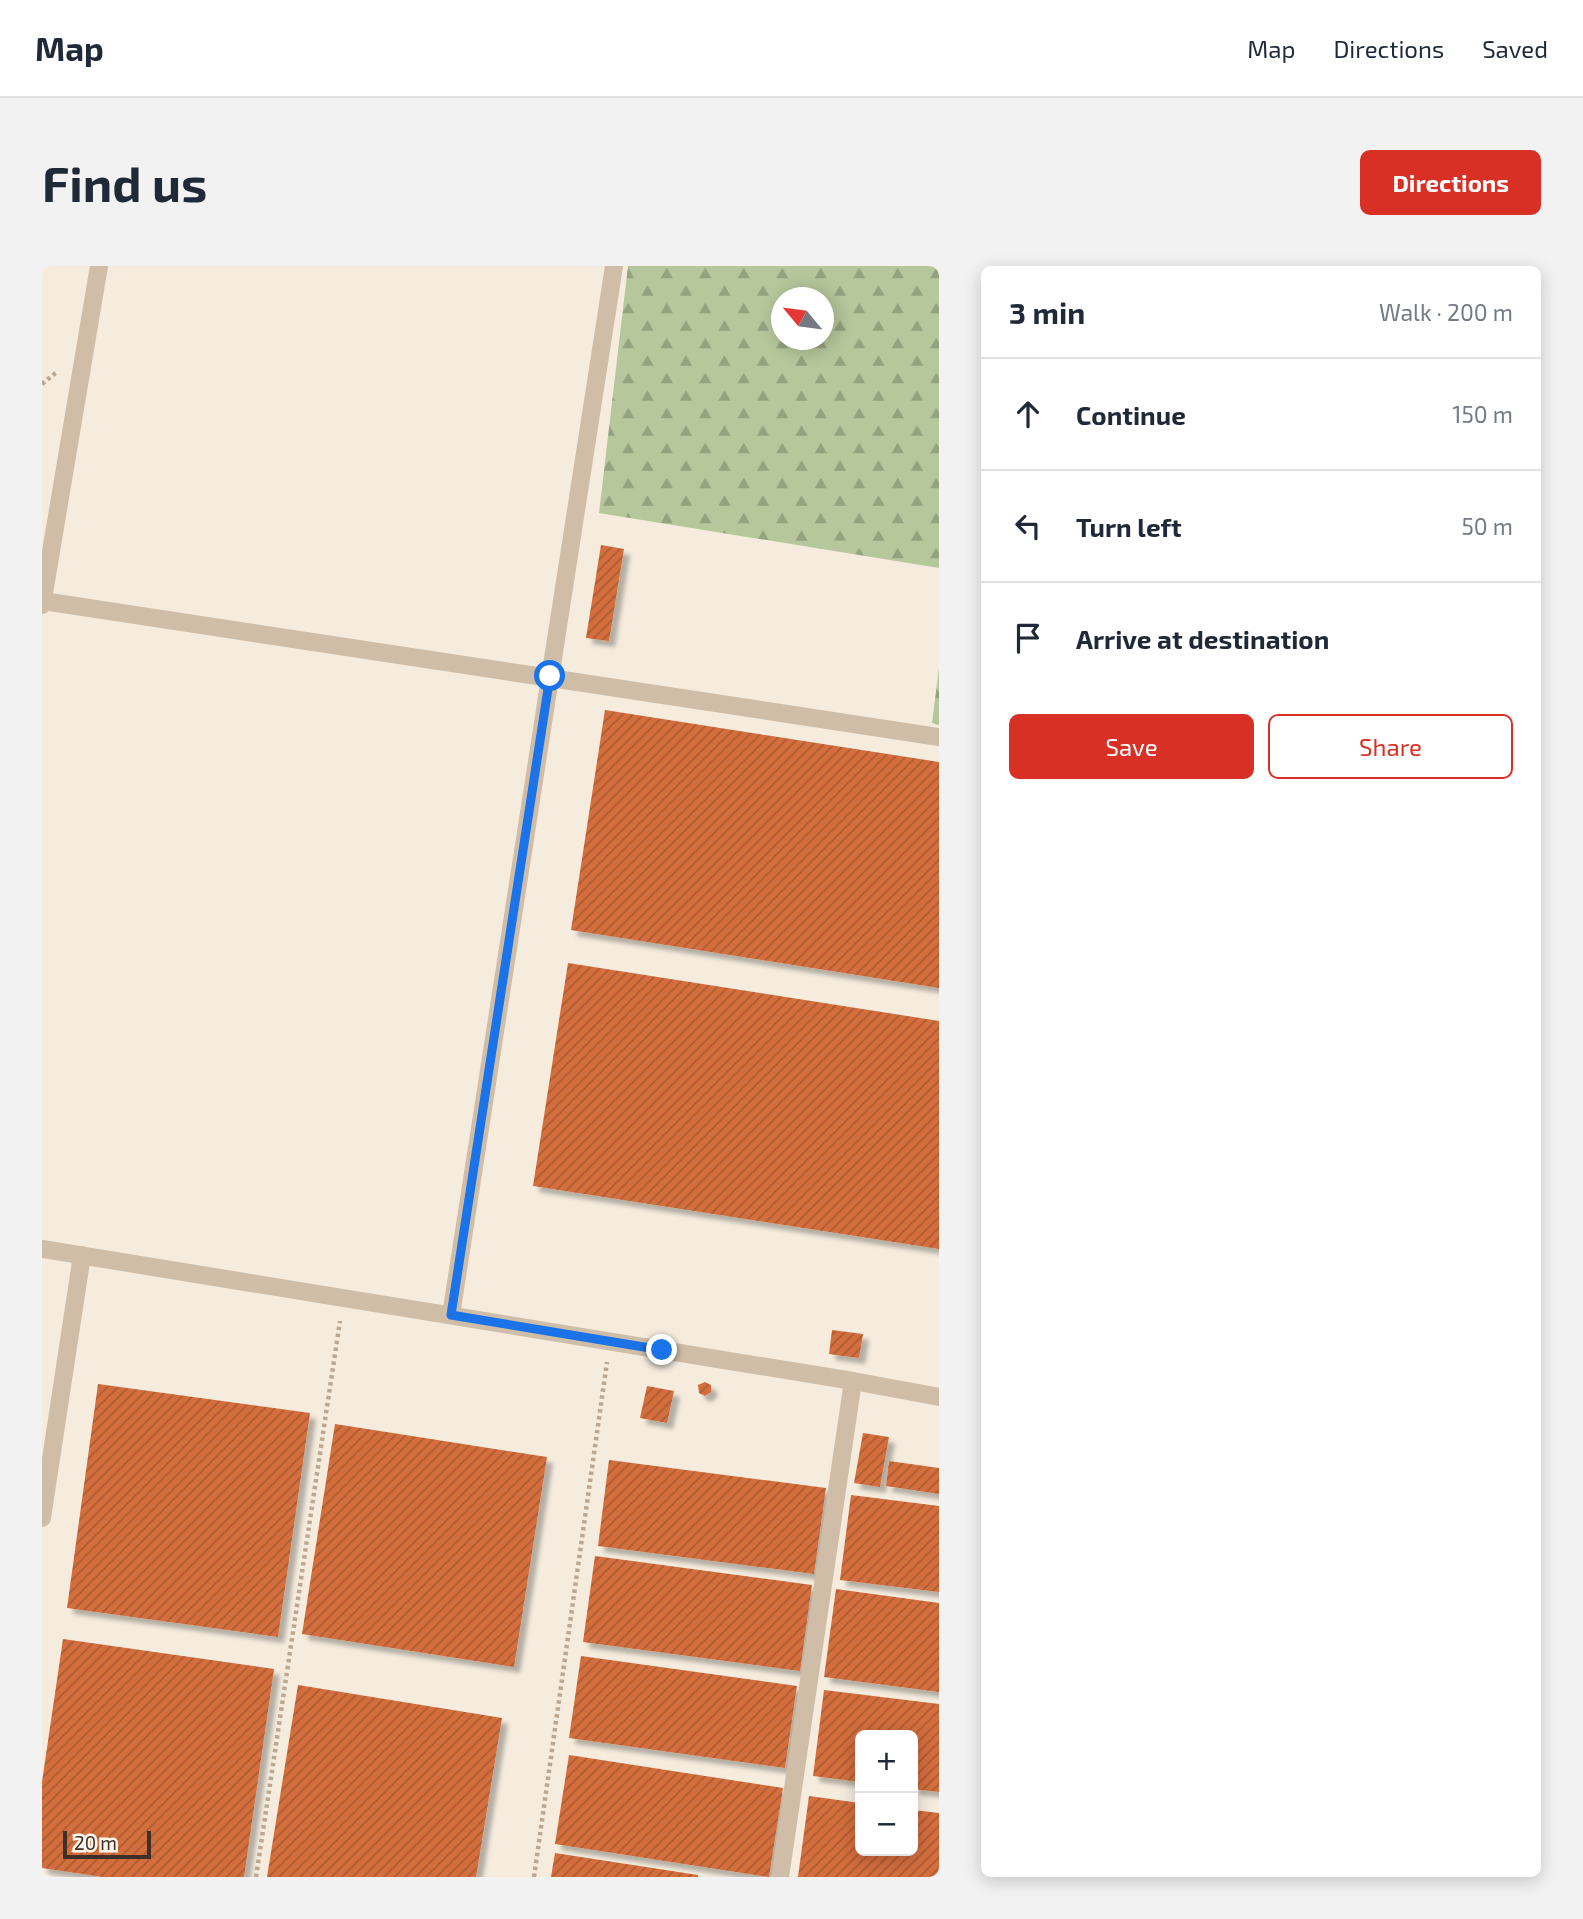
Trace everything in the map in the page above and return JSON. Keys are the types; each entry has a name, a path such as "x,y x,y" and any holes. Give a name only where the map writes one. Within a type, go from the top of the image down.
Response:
{"lane":[{"path":"99,266 42,603 550,676 939,737"},
{"path":"451,1315 614,266"},
{"path":"42,1249 939,1397"},
{"path":"42,1518 82,1255"},
{"path":"780,1877 853,1381"}],"path":[{"path":"256,1877 344,1298"},
{"path":"534,1877 610,1341"}],"green space":[{"path":"628,266 939,266 939,568 599,513"},
{"path":"939,668 939,725 932,723"}],"building":[{"path":"601,545 624,549 609,641 586,638"},
{"path":"605,710 939,762 939,988 571,930"},
{"path":"568,963 939,1021 939,1249 533,1186"},
{"path":"832,1330 863,1334 859,1358 829,1354"},
{"path":"705,1382 711,1385 711,1392 705,1396 699,1393 698,1385"},
{"path":"98,1384 310,1413 278,1637 67,1608"},
{"path":"647,1386 674,1391 667,1423 640,1418"},
{"path":"335,1424 547,1457 514,1667 302,1634"},
{"path":"863,1433 889,1437 880,1487 854,1483"},
{"path":"609,1460 826,1488 814,1574 598,1546"},
{"path":"889,1461 939,1468 939,1494 886,1486"},
{"path":"851,1495 939,1506 939,1592 840,1580"},
{"path":"595,1556 812,1585 800,1671 583,1642"},
{"path":"836,1589 939,1603 939,1692 824,1677"},
{"path":"63,1639 274,1669 244,1877 103,1877 42,1868 42,1782"},
{"path":"581,1656 797,1686 785,1768 569,1738"},
{"path":"298,1685 502,1718 476,1877 267,1877"},
{"path":"824,1690 939,1704 939,1792 918,1790 918,1730 855,1730 855,1781 813,1776"},
{"path":"569,1755 783,1788 769,1877 555,1844"},
{"path":"809,1796 855,1802 855,1856 918,1856 918,1811 939,1813 939,1877 798,1877"},
{"path":"555,1853 698,1875 698,1877 551,1877"}],"route":[{"path":"550,676 451,1315 662,1350"}]}
